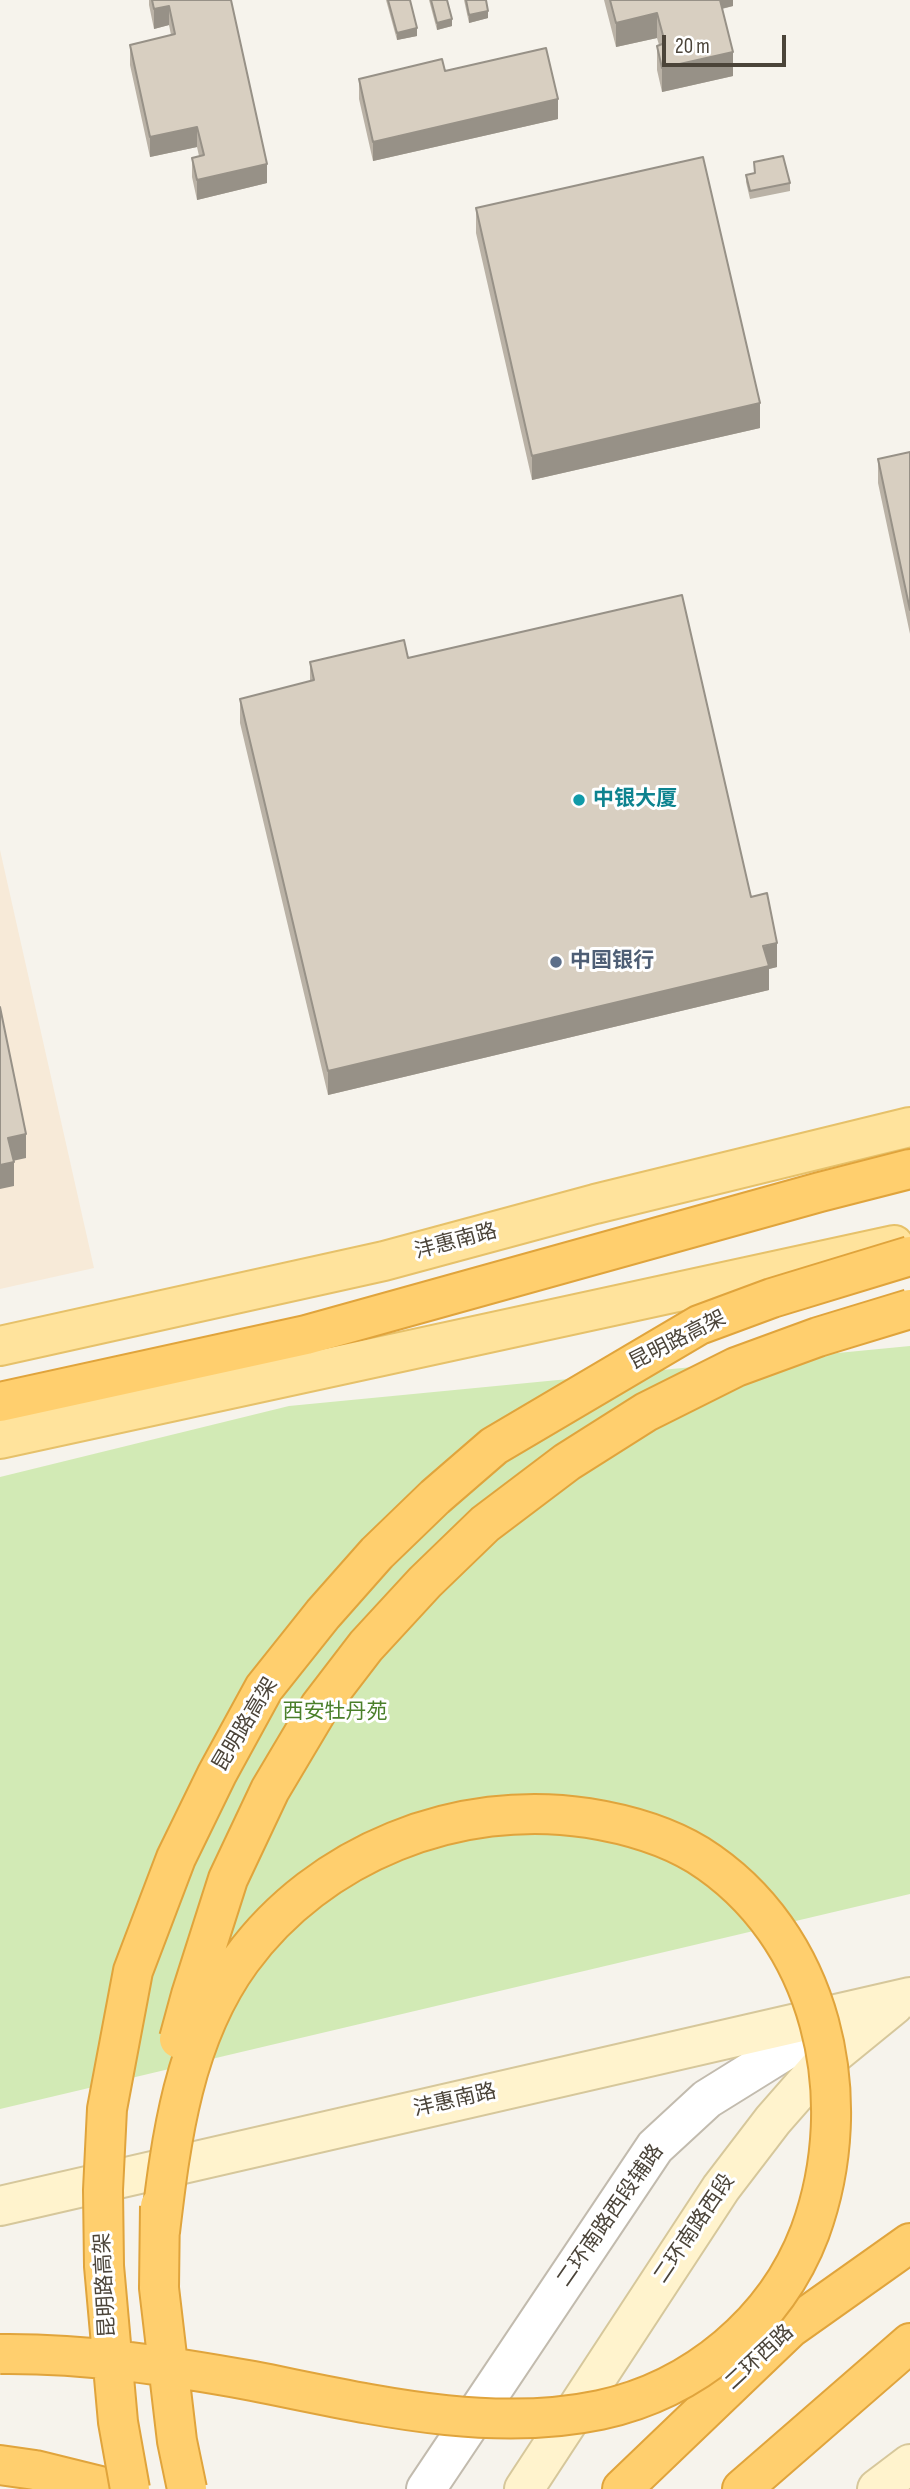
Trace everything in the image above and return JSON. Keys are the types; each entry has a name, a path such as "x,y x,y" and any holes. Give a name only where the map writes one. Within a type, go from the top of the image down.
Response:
{"highway":[{"path":"0,1402 306,1335 910,1169"},
{"name":"昆明路高架","path":"131,2489 118,2422 104,2266 103,2190 107,2109 133,1971 176,1858 217,1774 264,1688 323,1614 377,1553 435,1497 494,1446 699,1325 772,1298 910,1256"},
{"path":"187,2489 177,2441 159,2288 162,2147 172,2067 228,1879 270,1790 320,1706 366,1646 425,1582 485,1524 567,1462 646,1412 736,1367 818,1337 910,1309"},
{"path":"0,2354 132,2361 347,2400 493,2419 554,2417 602,2410 635,2400 710,2362 749,2330 778,2294 801,2256 819,2208 829,2159 829,2069 824,2038 813,2001 797,1962 779,1933 743,1891 698,1855 655,1834 611,1822 556,1813 511,1815 462,1822 406,1836 366,1854 310,1889 276,1919 241,1960 215,2003 187,2074 170,2150 160,2231"},
{"name":"二环西路","path":"622,2489 790,2328 910,2243"},
{"path":"742,2489 910,2343"},
{"path":"0,2465 35,2470 112,2489"}],"main road":[{"name":"沣惠南路","path":"0,1346 384,1261 595,1204 910,1127"},
{"path":"0,1439 910,1242"},
{"name":"沣惠南路","path":"0,2206 906,1998"},
{"name":"二环南路西段","path":"524,2489 722,2188 773,2120 823,2063 906,1998"},
{"path":"877,2489 910,2464"}],"street":[{"name":"二环南路西段辅路","path":"426,2489 655,2147 707,2099 802,2040 906,1998"}],"shaded area":[{"path":"0,850 94,1268 0,1289"}],"green space":[{"name":"西安牡丹苑","path":"910,1346 910,1894 0,2109 0,1477 289,1406"}],"building":[{"path":"152,0 231,0 267,164 197,180 192,158 204,155 197,127 150,137 130,45 175,34 169,6 154,9"},
{"path":"388,0 410,0 417,28 397,33"},
{"path":"431,0 447,0 452,19 437,23"},
{"path":"466,0 486,0 488,11 469,15"},
{"path":"610,0 720,0 733,52 662,68 657,46 665,43 657,13 616,23"},
{"path":"546,48 558,99 373,142 359,79 442,59 445,71"},
{"path":"783,156 790,183 750,191 746,175 755,173 754,162"},
{"path":"703,157 760,403 532,456 476,208"},
{"path":"910,452 910,610 878,459"},
{"path":"682,595 751,897 767,893 777,943 763,946 769,966 328,1071 240,699 314,680 310,662 404,640 408,658"},
{"path":"0,1007 26,1134 8,1138 14,1162 0,1165"}],"place":[{"name":"中银大厦","path":"579,800"},
{"name":"中国银行","path":"556,962"}]}
